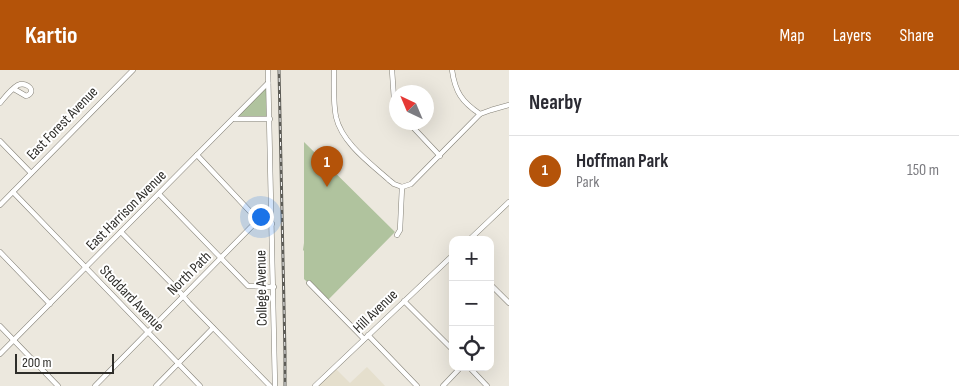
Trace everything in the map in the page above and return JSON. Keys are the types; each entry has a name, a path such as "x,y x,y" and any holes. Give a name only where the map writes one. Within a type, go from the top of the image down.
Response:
{"street":[{"name":"East Forest Avenue","path":"31,173 132,70"},
{"name":"College Avenue","path":"268,70 275,386"},
{"path":"334,70 336,113 342,133 389,180 402,187 412,184 480,114 509,105"},
{"path":"392,70 393,85"},
{"path":"452,70 454,83 459,94 466,103 480,114"},
{"name":"East Harrison Avenue","path":"0,354 268,83"},
{"path":"0,103 14,89"},
{"path":"233,119 270,118"},
{"path":"416,130 440,156"},
{"path":"0,141 31,173 0,205"},
{"path":"197,155 258,220 272,224"},
{"path":"397,235 400,230 402,187"},
{"name":"Stoddard Avenue","path":"13,192 200,386"},
{"path":"159,194 248,286 274,287"},
{"path":"473,236 509,202"},
{"name":"North Path","path":"95,386 258,220"},
{"path":"121,232 270,386"},
{"path":"0,252 50,304"},
{"name":"Hill Avenue","path":"315,386 449,259"},
{"path":"309,283 417,386"},
{"path":"494,288 509,303"},
{"path":"404,301 449,346"},
{"path":"0,326 58,386"},
{"path":"156,386 213,328"},
{"path":"443,386 457,371"},
{"path":"473,371 487,386"}],"shaded area":[{"path":"367,367 385,386 317,386 335,368 350,383"}],"green space":[{"path":"268,85 268,116 238,116"},
{"path":"304,142 395,232 327,301 304,279"}],"railway":[{"path":"279,70 285,386"}],"place":[{"name":"Hoffman Park","path":"327,187"}]}
